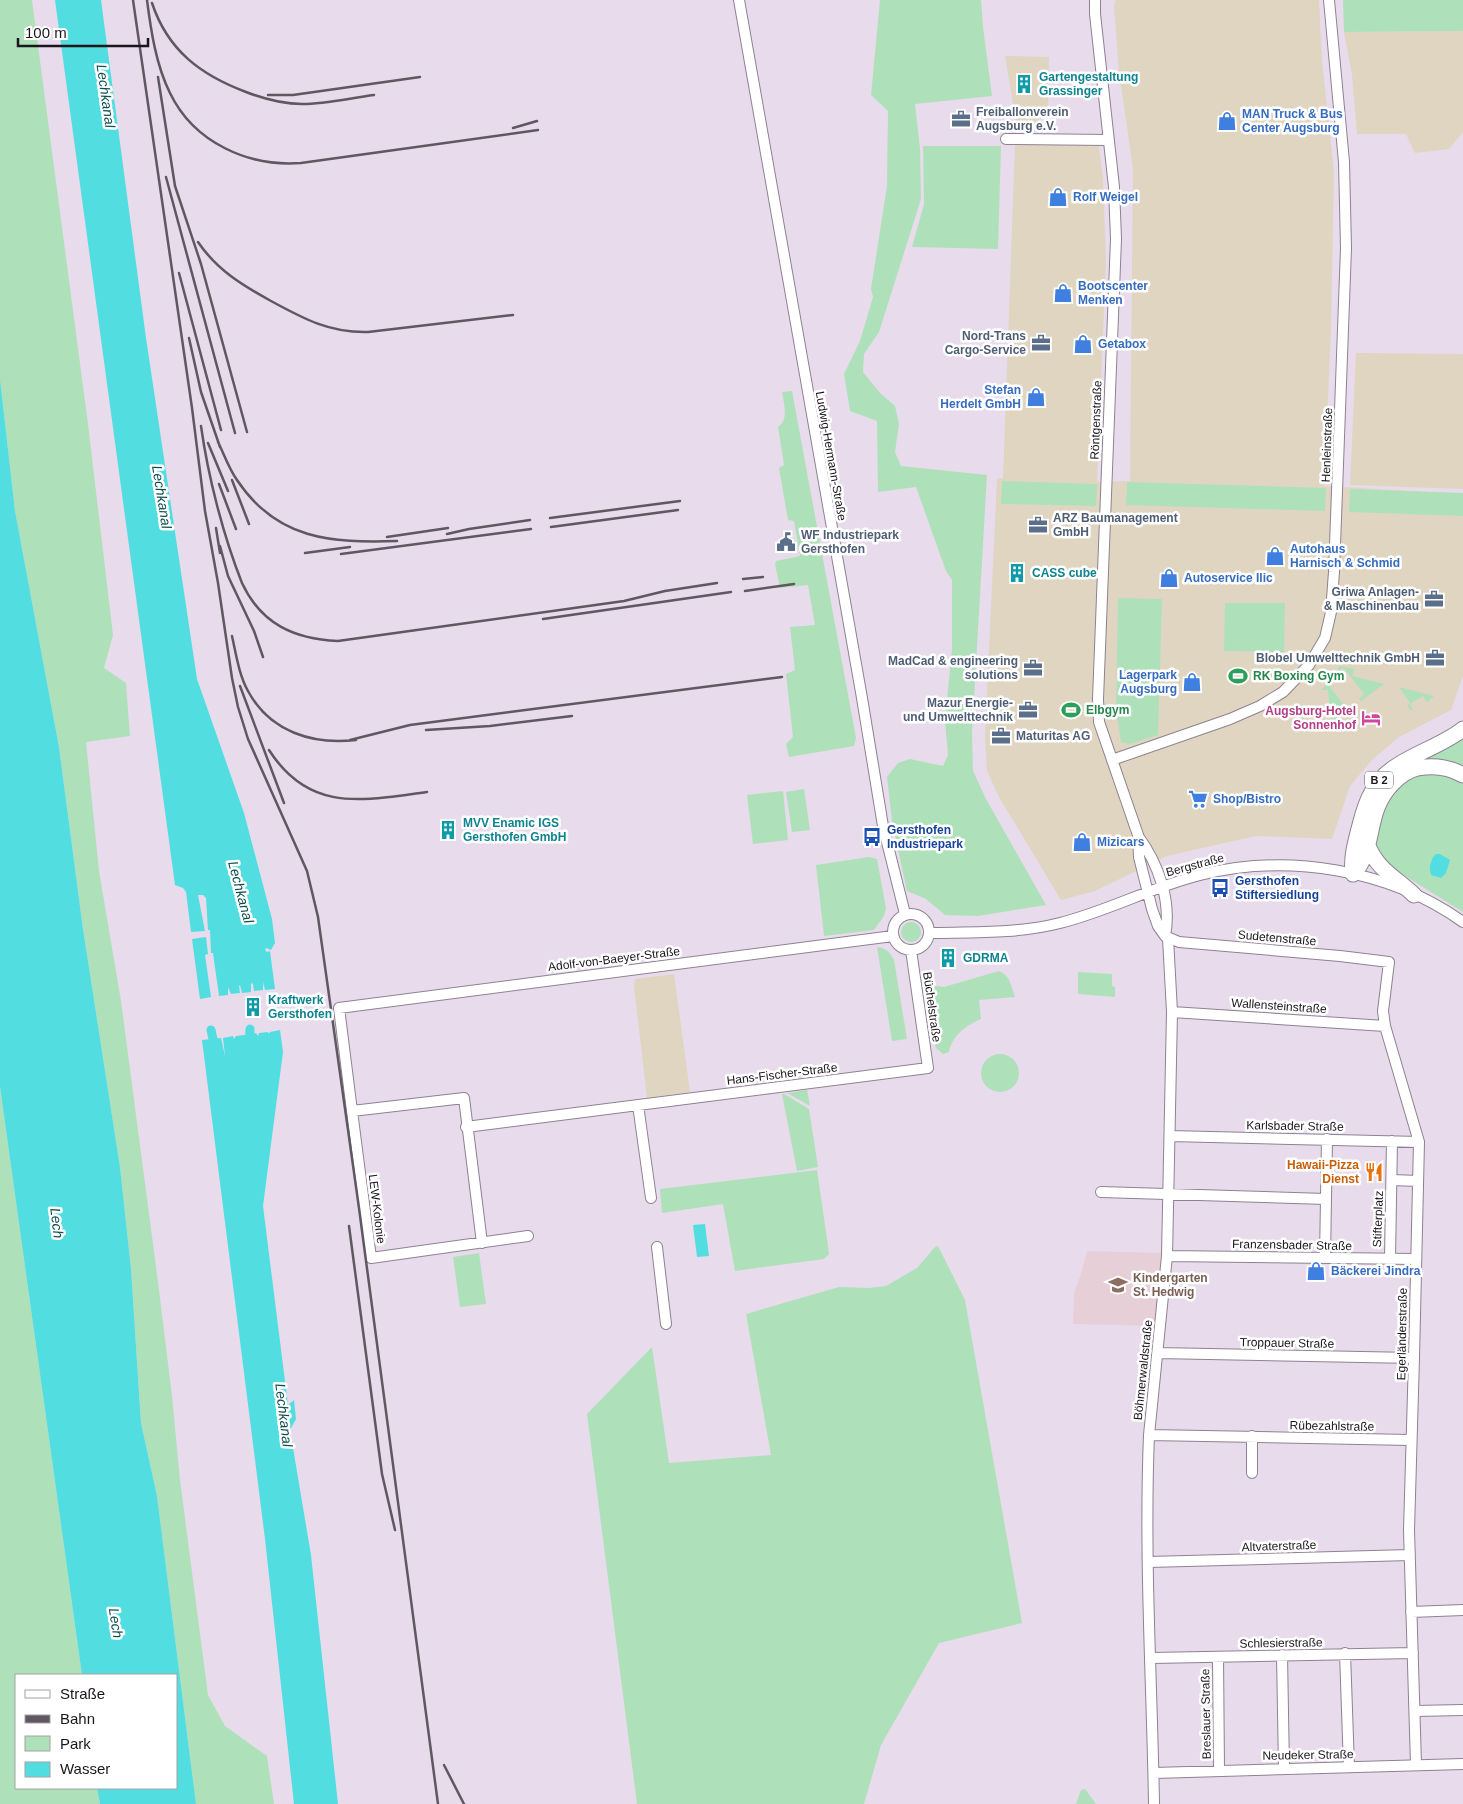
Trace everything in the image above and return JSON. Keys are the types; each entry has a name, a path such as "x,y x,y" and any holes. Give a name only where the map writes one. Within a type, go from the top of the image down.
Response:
{"highway":[{"name":"B 2","path":"1352,874 1352,856 1365,808 1372,791 1382,777 1396,766 1443,743 1463,729"},
{"name":"B 2","path":"1352,874 1364,859 1378,804 1388,788 1403,775 1414,769 1428,766 1454,770 1463,775"},
{"path":"1367,843 1373,858 1382,869 1414,895"}],"street":[{"name":"Ludwig-Hermann-Straße","path":"739,0 882,820 905,914"},
{"name":"Röntgenstraße","path":"1095,0 1114,187 1116,239 1098,699 1099,722 1138,835 1150,852 1158,870 1162,887"},
{"name":"Henleinstraße","path":"1112,760 1230,719 1260,706 1283,692 1309,665 1324,638 1332,612 1346,248 1343,154 1329,0"},
{"path":"1006,139 1108,140"},
{"name":"Röntgenstraße","path":"1138,835 1139,857 1148,892"},
{"name":"Bergstraße","path":"929,933 1031,930 1088,915 1200,875 1232,868 1262,865 1321,868 1385,883 1414,895 1463,922"},
{"path":"1162,887 1167,937"},
{"path":"1148,892 1158,926 1167,937"},
{"path":"905,914 911,914 922,918 926,922 929,933 924,945 911,950 902,948 897,944 893,936 893,927 895,922 905,914"},
{"name":"Adolf-von-Baeyer-Straße","path":"339,1008 893,936"},
{"name":"Sudetenstraße","path":"1167,937 1179,942 1389,962"},
{"name":"Böhmerwaldstraße","path":"1154,1804 1148,1562 1149,1434 1168,1256 1172,1012 1167,937"},
{"name":"Büchelstraße","path":"911,950 928,1068"},
{"name":"Egerländerstraße","path":"1389,962 1384,1011 1385,1026 1419,1142 1408,1530 1416,1765"},
{"name":"LEW-Kolonie","path":"339,1008 371,1258 528,1236"},
{"name":"Wallensteinstraße","path":"1172,1012 1385,1026"},
{"name":"Hans-Fischer-Straße","path":"466,1127 928,1068"},
{"path":"352,1111 464,1098 466,1127 482,1243"},
{"path":"638,1105 651,1198"},
{"name":"Karlsbader Straße","path":"1170,1136 1419,1142"},
{"path":"1325,1258 1328,1139"},
{"name":"Stifterplatz","path":"1390,1258 1392,1141"},
{"name":"Stifterplatz","path":"1392,1180 1418,1180"},
{"path":"1101,1192 1326,1199"},
{"path":"657,1247 666,1324"},
{"name":"Franzensbader Straße","path":"1168,1256 1416,1259"},
{"name":"Troppauer Straße","path":"1158,1353 1414,1358"},
{"name":"Rübezahlstraße","path":"1149,1434 1411,1440"},
{"path":"1252,1436 1252,1473"},
{"name":"Altvaterstraße","path":"1148,1562 1410,1555"},
{"path":"1411,1612 1463,1610"},
{"path":"1345,1653 1349,1767"},
{"name":"Schlesierstraße","path":"1150,1658 1412,1653"},
{"path":"1282,1655 1284,1769"},
{"name":"Breslauer Straße","path":"1218,1657 1219,1770"},
{"path":"1415,1711 1463,1710"},
{"name":"Neudeker Straße","path":"1154,1773 1463,1764"}],"shaded area":[{"path":"1116,0 1319,0 1322,61 1334,172 1331,330 1324,486 1463,494 1463,676 1451,710 1399,737 1372,760 1350,786 1332,839 1256,836 1167,856 1095,891 1061,900 999,797 987,771 985,737 997,479 1003,478 1015,144 1099,146 1103,179 1106,261 1097,482 1130,481 1133,169 1119,72 1114,6"},
{"path":"1463,31 1463,132 1449,149 1415,153 1406,134 1357,134 1352,75 1344,32"},
{"path":"1005,56 1049,57 1048,115 1039,115 1039,128 1017,128"},
{"path":"1356,353 1463,354 1463,489 1350,485"},
{"path":"674,974 690,1092 647,1098 634,986 635,979"},
{"name":"Kindergarten St. Hedwig","path":"1087,1251 1162,1253 1154,1326 1073,1324 1074,1293"}],"green space":[{"path":"0,0 32,0 88,424 113,635 104,668 126,683 130,736 86,742 99,871 121,1001 158,1282 180,1480 208,1695 225,1726 267,1756 274,1804 196,1804 157,1496 141,1423 131,1269 120,1167 83,929 59,747 15,511 0,379"},
{"path":"880,0 981,0 992,96 915,104 920,148 921,199 879,332 864,354 863,372 880,393 895,406 899,424 895,452 901,466 987,475 972,733 973,771 986,799 1046,905 978,916 945,915 926,899 907,891 892,821 887,777 898,763 910,759 943,766 948,755 945,720 952,649 952,580 946,571 916,487 878,492 877,421 850,411 844,374 860,341 873,297 871,289 887,186 888,111 871,95"},
{"path":"1343,0 1463,0 1463,31 1344,32"},
{"path":"923,146 1001,146 998,249 912,247 924,204"},
{"path":"792,391 856,738 854,746 789,757 786,744 793,737 786,674 795,670 790,627 815,625 808,585 780,588 775,564 776,561 800,556 794,521 788,520 779,468 784,465 778,427 785,416 782,392"},
{"path":"1002,481 1097,484 1096,506 1001,504"},
{"path":"1127,482 1326,488 1325,511 1126,505"},
{"path":"1350,489 1463,493 1463,516 1349,512"},
{"path":"1118,598 1162,599 1158,735 1130,744 1121,742 1116,709"},
{"path":"1225,603 1285,603 1284,652 1224,651"},
{"path":"1340,666 1354,669 1352,676 1384,684 1361,701 1359,699 1364,694 1344,668 1338,672 1337,669"},
{"path":"1331,679 1333,680 1328,684 1346,708 1352,704 1353,706 1331,723 1328,690 1321,690"},
{"path":"1399,687 1434,696 1427,702 1423,696 1410,704 1413,710 1410,710 1407,705 1410,703"},
{"path":"1463,734 1463,771 1412,767 1385,780"},
{"path":"1440,772 1463,782 1463,912 1389,866 1378,857 1374,835 1384,801 1409,778 1423,773"},
{"path":"804,789 810,830 792,832 786,792"},
{"path":"783,791 788,840 753,844 747,795"},
{"path":"869,857 877,859 886,908 884,916 874,930 824,936 816,865"},
{"path":"911,922 918,925 921,932 918,939 911,942 904,939 901,932 904,925"},
{"path":"877,947 887,951 894,960 907,1039 892,1041"},
{"path":"999,971 1008,978 1015,997 979,1000 981,1019 970,1024 960,1032 953,1041 949,1052 943,1054 936,1048 934,1042 926,986 944,987"},
{"path":"1078,972 1112,974 1112,986 1115,987 1115,997 1078,994"},
{"path":"1000,1054 1014,1059 1019,1073 1014,1087 1000,1092 986,1087 981,1073 986,1059"},
{"path":"0,1087 82,1674 15,1674 15,1789 97,1789 100,1804 0,1804"},
{"path":"807,1090 810,1106 787,1093"},
{"path":"782,1094 809,1109 818,1167 797,1171"},
{"path":"817,1170 829,1254 824,1259 735,1271 723,1204 662,1213 660,1189"},
{"path":"938,1246 965,1300 1022,1623 939,1643 881,1745 864,1804 637,1804 587,1414 652,1347 669,1463 771,1455 746,1314 839,1287 869,1288 886,1286 917,1268"},
{"path":"479,1253 486,1304 460,1307 453,1257"},
{"path":"1085,1789 1096,1804 1076,1804 1081,1790"}],"water":[{"path":"55,0 101,0 146,338 197,679 244,813 272,919 275,943 271,950 266,948 265,950 267,952 270,951 275,989 265,990 263,982 263,990 254,991 253,984 251,983 251,992 242,993 240,985 240,993 231,994 228,987 228,995 219,996 213,953 211,953 206,898 203,895 198,895 205,931 191,932 186,892 183,888 175,885"},
{"name":"Lech","path":"0,379 15,511 59,747 83,929 120,1167 131,1269 141,1423 157,1496 196,1804 100,1804 97,1789 178,1789 178,1674 82,1674 0,1087"},
{"path":"1436,854 1440,854 1450,860 1446,873 1441,878 1430,873 1431,861"},
{"path":"206,937 208,954 205,955 211,997 200,999 192,939"},
{"path":"280,1030 283,1052 263,1206 288,1405 294,1400 296,1419 290,1430 311,1555 338,1804 294,1804 265,1539 202,1040 221,1038 225,1056 223,1038 233,1036 234,1039 236,1036 245,1035 246,1038 247,1035 256,1033 258,1036 259,1033 268,1032 269,1034 270,1032"},
{"path":"705,1224 709,1256 697,1257 693,1225"}],"waterway":[{"name":"Lechkanal","path":"249,1046 250,1029"},
{"path":"211,1030 213,1039"}],"railway":[{"path":"133,0 205,511 232,678 238,707 248,739 307,871 318,917 359,1208 438,1804"},
{"path":"147,0 152,36 161,71 180,111 193,126 208,138 243,156 262,161 301,163 538,130"},
{"path":"152,3 167,35 188,59 215,78 253,95 295,104 320,103 374,95"},
{"path":"158,77 175,186 201,264 247,432"},
{"path":"268,95 293,95 420,77"},
{"path":"513,128 537,121"},
{"path":"166,177 235,433"},
{"path":"198,242 213,261 240,283 295,314 318,324 341,330 368,332 513,315"},
{"path":"179,273 221,430"},
{"path":"189,338 201,392 220,447"},
{"path":"201,426 217,505 242,583 250,597 269,619 293,633 322,640 338,641 624,601 665,591 717,583"},
{"path":"218,442 234,476 253,500 270,515 288,526 307,534 328,538 350,541 397,541"},
{"path":"208,443 228,491"},
{"path":"232,480 249,524"},
{"path":"219,484 236,529"},
{"path":"550,518 680,501"},
{"path":"551,527 678,510"},
{"path":"447,534 530,520"},
{"path":"216,528 220,553"},
{"path":"387,537 448,528"},
{"path":"341,554 531,529"},
{"path":"220,546 228,576 254,631 263,657"},
{"path":"305,553 350,547"},
{"path":"743,579 763,577"},
{"path":"745,591 794,584"},
{"path":"543,619 731,592"},
{"path":"232,636 245,685 257,705 268,717 294,733 309,738 340,741 356,740"},
{"path":"350,740 410,725 782,677"},
{"path":"240,686 284,803"},
{"path":"426,730 490,726 572,716"},
{"path":"269,750 285,771 302,785 320,794 360,799 427,792"},
{"path":"349,1226 382,1474 395,1530"},
{"path":"444,1765 464,1804"}],"place":[{"name":"Gartengestaltung Grassinger","path":"1024,84"},
{"name":"Freiballonverein Augsburg e.V.","path":"961,119"},
{"name":"MAN Truck & Bus Center Augsburg","path":"1227,121"},
{"name":"Rolf Weigel","path":"1058,197"},
{"name":"Bootscenter Menken","path":"1063,293"},
{"name":"Nord-Trans Cargo-Service","path":"1041,343"},
{"name":"Getabox","path":"1083,344"},
{"name":"Stefan Herdelt GmbH","path":"1036,397"},
{"name":"ARZ Baumanagement GmbH","path":"1038,525"},
{"name":"WF Industriepark Gersthofen","path":"786,542"},
{"name":"Autohaus Harnisch & Schmid","path":"1275,556"},
{"name":"CASS cube","path":"1017,573"},
{"name":"Autoservice Ilic","path":"1169,578"},
{"name":"Griwa Anlagen- & Maschinenbau","path":"1434,599"},
{"name":"Blobel Umwelttechnik GmbH","path":"1435,658"},
{"name":"MadCad & engineering solutions","path":"1033,668"},
{"name":"RK Boxing Gym","path":"1238,676"},
{"name":"Lagerpark Augsburg","path":"1192,682"},
{"name":"Mazur Energie- und Umwelttechnik","path":"1028,710"},
{"name":"Elbgym","path":"1071,710"},
{"name":"Augsburg-Hotel Sonnenhof","path":"1371,718"},
{"name":"Maturitas AG","path":"1001,736"},
{"name":"Shop/Bistro","path":"1198,799"},
{"name":"MVV Enamic IGS Gersthofen GmbH","path":"448,830"},
{"name":"Gersthofen Industriepark","path":"872,837"},
{"name":"Mizicars","path":"1082,842"},
{"name":"Gersthofen Stiftersiedlung","path":"1220,888"},
{"name":"GDRMA","path":"948,958"},
{"name":"Kraftwerk Gersthofen","path":"253,1007"},
{"name":"Hawaii-Pizza Dienst","path":"1374,1172"},
{"name":"Bäckerei Jindra","path":"1316,1271"},
{"name":"Kindergarten St. Hedwig","path":"1118,1285"}]}
